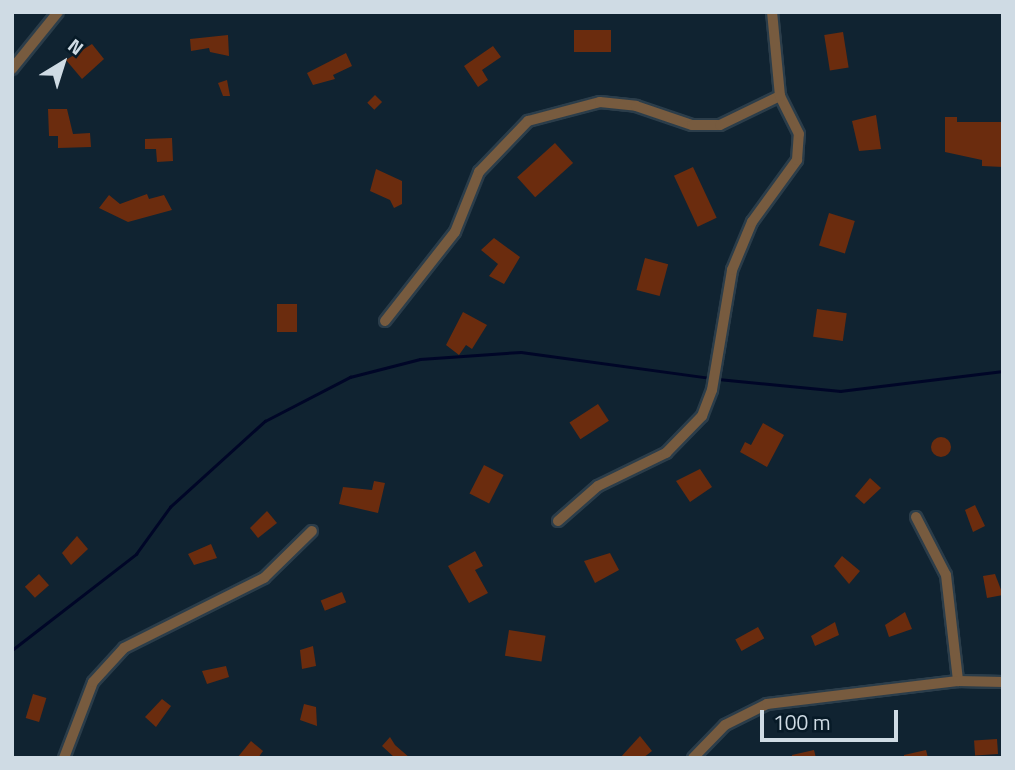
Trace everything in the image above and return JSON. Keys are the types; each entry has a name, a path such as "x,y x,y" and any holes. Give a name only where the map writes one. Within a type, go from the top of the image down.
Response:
{"street":[{"path":"12,69 58,12"},
{"path":"558,521 598,486 666,453 702,416 712,390 732,270 752,222 797,160 799,134 780,96 772,12"},
{"path":"385,321 455,232 479,172 528,121 600,102 636,106 692,125 720,125 780,96"},
{"path":"916,517 946,575 958,681"},
{"path":"64,758 93,682 124,648 264,578 312,531"},
{"path":"693,758 725,725 767,704 958,681 1003,682"}],"building":[{"path":"574,30 611,30 611,52 574,52"},
{"path":"843,32 849,68 830,71 824,35"},
{"path":"228,35 229,56 210,52 209,48 191,51 190,39"},
{"path":"92,44 104,59 82,79 66,60"},
{"path":"493,46 501,57 482,70 488,80 478,87 464,66"},
{"path":"346,53 352,66 333,75 335,79 313,85 307,73"},
{"path":"227,80 230,96 223,96 218,83"},
{"path":"375,95 382,102 374,110 367,103"},
{"path":"48,109 67,109 73,134 90,133 91,147 58,148 58,136 49,136"},
{"path":"876,115 881,149 859,151 852,121"},
{"path":"945,117 957,117 957,122 1003,122 1003,167 982,166 982,160 945,152"},
{"path":"172,138 173,161 157,162 156,149 145,149 145,139"},
{"path":"555,143 573,163 535,197 517,177"},
{"path":"693,167 717,218 698,227 674,176"},
{"path":"376,169 402,181 402,204 394,208 390,200 370,191"},
{"path":"147,194 149,199 164,195 172,210 128,222 99,208 109,195 120,204"},
{"path":"829,213 855,221 845,253 819,246"},
{"path":"494,238 520,257 504,284 489,276 498,264 481,250"},
{"path":"645,258 668,264 660,296 636,290"},
{"path":"277,304 297,304 297,332 277,332"},
{"path":"817,309 847,313 843,341 813,337"},
{"path":"463,312 487,325 472,349 466,345 459,355 446,345"},
{"path":"598,404 609,421 580,439 569,423"},
{"path":"763,423 784,435 767,467 740,452 745,442 751,445"},
{"path":"941,437 948,440 951,447 948,454 941,457 934,454 931,447 934,440"},
{"path":"484,465 504,475 489,503 469,494"},
{"path":"700,469 712,487 690,502 676,481"},
{"path":"870,478 881,488 864,504 855,496"},
{"path":"374,481 385,483 378,513 339,504 343,487 372,490"},
{"path":"975,505 985,526 973,532 965,510"},
{"path":"267,511 277,523 258,538 250,528"},
{"path":"77,536 88,549 71,565 62,553"},
{"path":"211,544 217,558 194,565 188,554"},
{"path":"475,551 483,566 475,570 488,593 469,603 448,566"},
{"path":"610,553 619,570 595,583 584,561"},
{"path":"842,556 860,571 849,584 834,566"},
{"path":"39,574 49,585 35,598 25,587"},
{"path":"995,574 1003,595 987,598 983,576"},
{"path":"342,592 346,602 325,611 321,601"},
{"path":"905,612 912,629 889,637 885,625"},
{"path":"835,622 839,635 815,646 811,636"},
{"path":"758,627 764,638 742,651 735,640"},
{"path":"509,630 546,636 541,661 505,656"},
{"path":"313,646 316,666 302,669 300,650"},
{"path":"226,666 229,677 207,684 202,671"},
{"path":"33,694 46,698 39,722 26,718"},
{"path":"162,699 171,706 156,727 145,717"},
{"path":"304,704 316,707 317,726 300,720"},
{"path":"640,736 652,751 643,758 620,758"},
{"path":"390,737 410,758 395,758 382,746"},
{"path":"997,739 998,754 975,756 974,741"},
{"path":"251,741 263,751 258,758 237,758"},
{"path":"814,750 816,758 792,758 792,755"},
{"path":"926,750 928,758 904,758 904,755"}],"waterway":[{"path":"12,650 136,554 170,507 265,421 350,377 420,359 521,352 711,378"},
{"path":"718,379 840,391 1003,371"}]}
